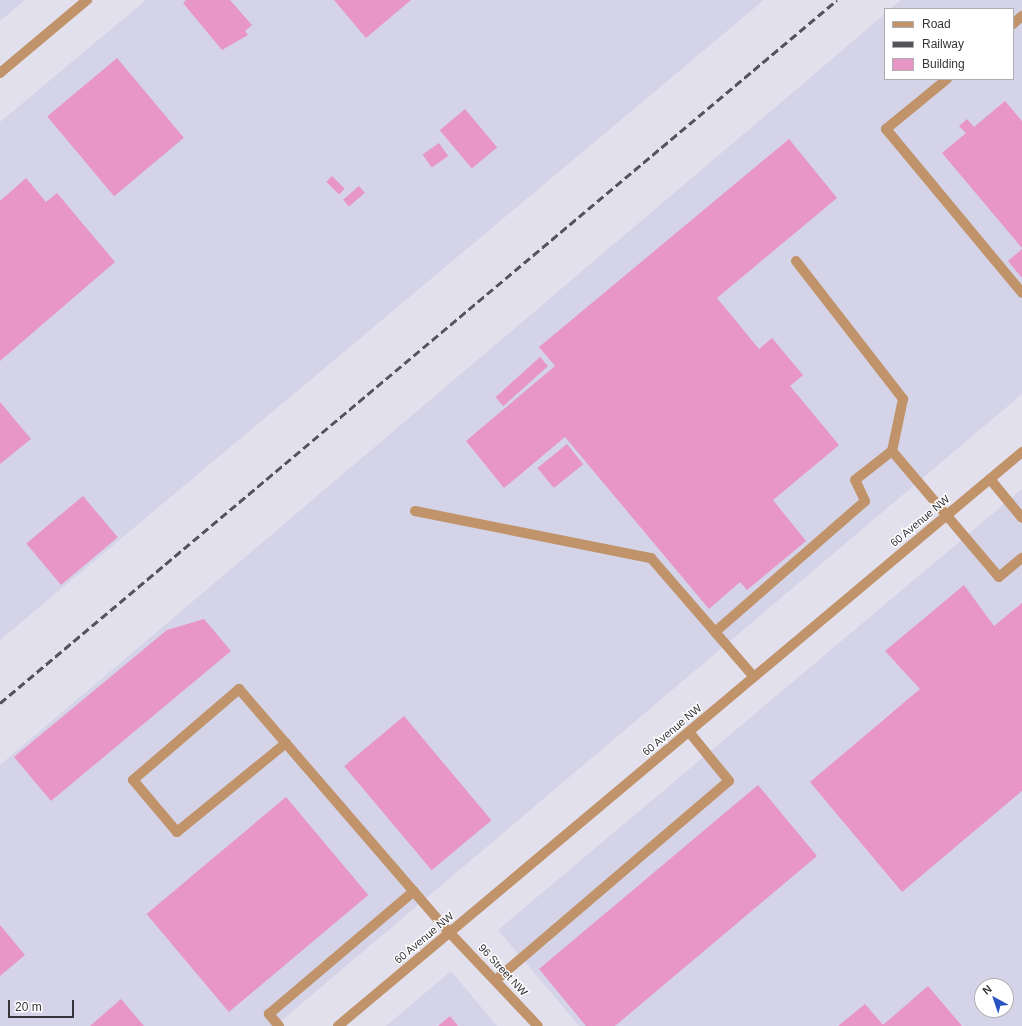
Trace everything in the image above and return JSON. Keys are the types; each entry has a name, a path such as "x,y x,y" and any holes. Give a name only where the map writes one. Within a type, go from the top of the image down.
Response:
{"street":[{"path":"0,73 87,0"},
{"path":"1014,23 1022,16"},
{"path":"945,80 886,129 1022,293"},
{"path":"715,632 865,501 855,480 892,451 903,399 796,261"},
{"path":"892,451 999,577 1022,558"},
{"name":"60 Avenue NW","path":"338,1026 1022,452"},
{"path":"990,479 1022,518"},
{"path":"415,511 650,558 754,677"},
{"name":"96 Street NW","path":"286,743 177,832 133,780 239,689 286,743 414,891 449,932 497,979 538,1026"},
{"path":"497,979 729,781 689,732"},
{"path":"278,1026 269,1014 414,891"}],"shaded area":[{"path":"0,0 25,0 0,21"},
{"path":"146,0 764,0 0,640 0,122"},
{"path":"901,0 1022,0 1022,394 275,1026 0,1026 0,765 884,15 884,80 1014,80 1014,8 891,8"},
{"path":"1022,489 1022,1026 579,1026 498,930"},
{"path":"451,971 497,1026 386,1026"}],"building":[{"path":"186,0 230,0 252,25 245,31 248,35 222,50 183,3"},
{"path":"334,0 411,0 366,38"},
{"path":"117,58 184,138 114,196 47,116"},
{"path":"1005,101 1022,121 1022,248 942,153 966,133 959,126 967,119 974,127"},
{"path":"465,109 497,147 472,169 440,130"},
{"path":"789,139 837,198 717,298 759,349 772,338 803,375 790,386 839,445 773,500 806,541 747,590 740,582 709,609 565,437 504,488 466,441 555,366 539,347"},
{"path":"439,143 448,156 432,168 423,154"},
{"path":"332,176 345,189 339,194 326,182"},
{"path":"26,178 46,202 57,193 115,262 0,361 0,201"},
{"path":"359,186 365,193 349,207 343,200"},
{"path":"1022,249 1022,278 1008,261"},
{"path":"540,357 548,366 503,406 495,397"},
{"path":"0,402 31,439 0,464"},
{"path":"567,444 583,464 554,488 537,468"},
{"path":"83,496 118,537 61,585 26,544"},
{"path":"964,585 994,626 1022,603 1022,791 902,892 810,782 920,689 885,651"},
{"path":"204,619 231,651 51,801 14,757 167,630"},
{"path":"404,716 491,820 432,870 344,766"},
{"path":"758,785 817,856 615,1026 586,1026 539,969"},
{"path":"286,797 368,895 229,1012 147,914"},
{"path":"0,925 25,955 0,976"},
{"path":"928,986 962,1026 838,1026 865,1004 883,1025"},
{"path":"121,999 144,1026 90,1026"},
{"path":"450,1016 458,1026 438,1026"}],"railway":[{"path":"0,703 837,0"}]}
